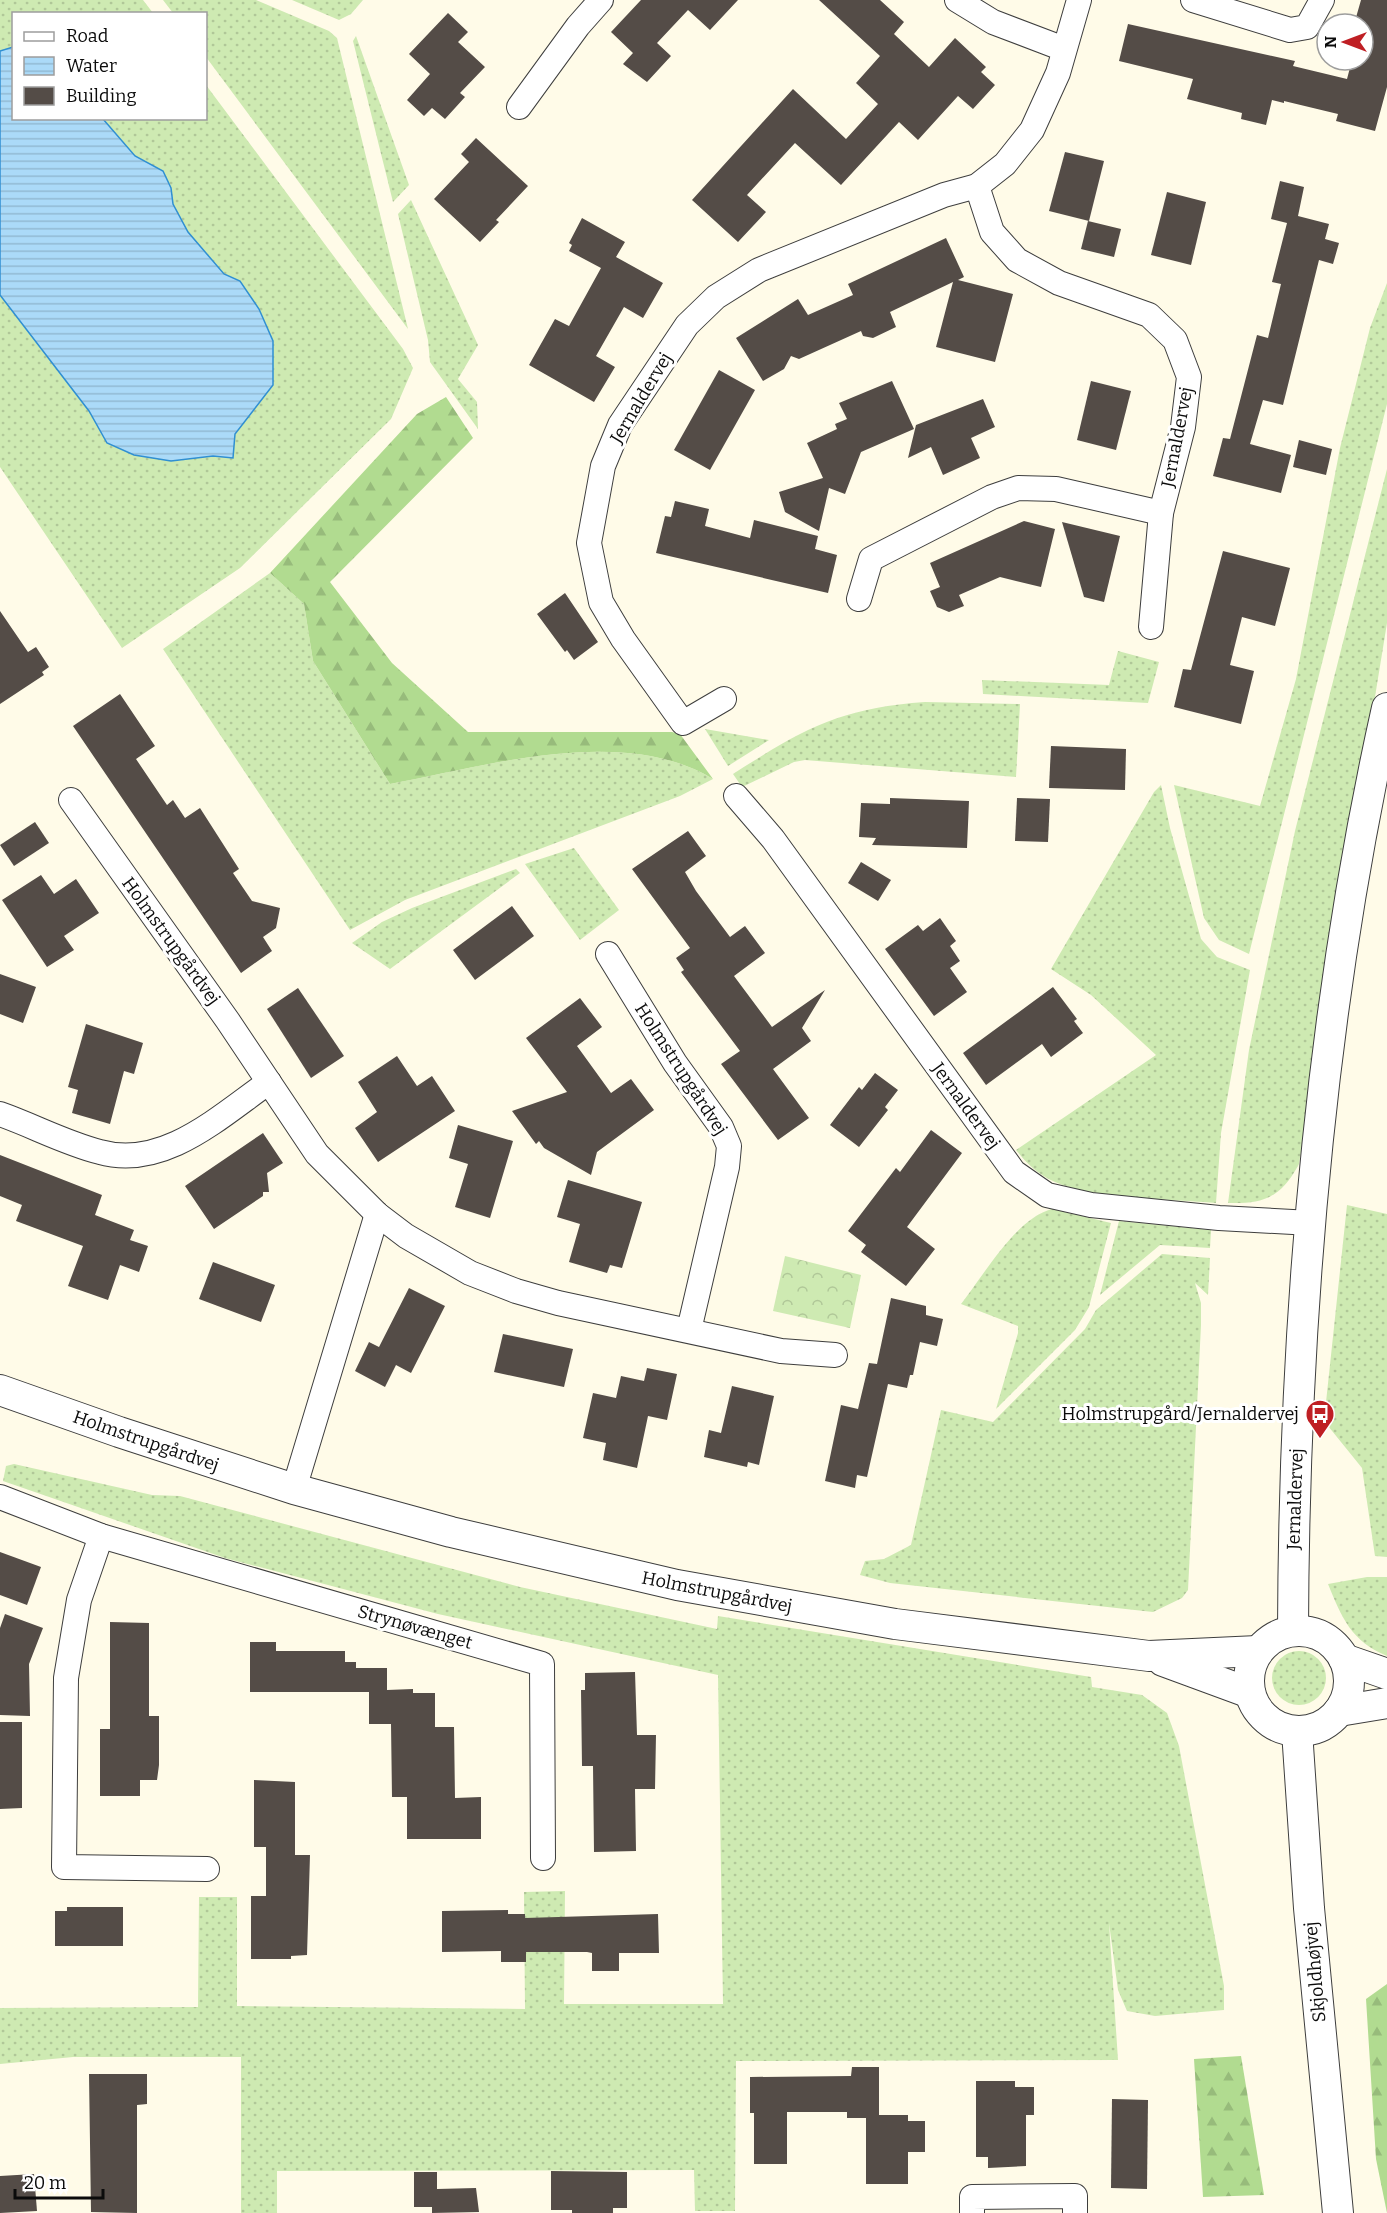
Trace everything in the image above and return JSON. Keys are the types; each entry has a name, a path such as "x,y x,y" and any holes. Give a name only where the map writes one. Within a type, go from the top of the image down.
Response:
{"street":[{"path":"519,107 578,26 601,0"},
{"path":"957,0 993,22 1064,49"},
{"name":"Jernaldervej","path":"724,699 683,723 623,639 601,602 589,543 603,466 620,425 687,325 716,297 769,266 934,199 977,186 1005,164 1032,130 1058,73 1079,0"},
{"path":"1192,0 1290,30 1307,27 1323,0"},
{"name":"Jernaldervej","path":"977,186 992,232 1017,261 1059,283 1149,315 1175,340 1189,377 1183,427 1161,513 1151,627"},
{"name":"Jernaldervej","path":"859,599 871,559 992,497 1018,488 1056,489 1161,513"},
{"name":"Jernaldervej","path":"1293,1631 1294,1523 1311,1224 1335,1003 1378,786 1387,708"},
{"name":"Jernaldervej","path":"736,795 773,839 1014,1172 1047,1195 1091,1205 1219,1218 1311,1224"},
{"name":"Holmstrupgårdvej","path":"71,800 317,1154 377,1214 439,1256 470,1273 516,1291 558,1303 781,1351 835,1355"},
{"name":"Holmstrupgårdvej","path":"608,954 675,1063 721,1127 729,1146 727,1167 689,1330"},
{"path":"0,1114 43,1133 102,1153 143,1155 186,1139 269,1082"},
{"path":"294,1489 377,1214"},
{"name":"Holmstrupgårdvej","path":"0,1390 119,1432 294,1489 451,1532 677,1585 896,1624 1149,1656 1258,1651"},
{"name":"Strynøvænget","path":"0,1497 101,1536 542,1664 543,1858"},
{"path":"101,1536 79,1600 66,1678 64,1867 207,1869"},
{"path":"1293,1631 1318,1634 1329,1640 1344,1659 1349,1684 1339,1711 1325,1724 1297,1731 1284,1729 1268,1719 1255,1705 1250,1693 1250,1670 1258,1651 1273,1637 1293,1631"},
{"name":"Holmstrupgårdvej","path":"1149,1656 1250,1693"},
{"path":"1344,1659 1387,1674"},
{"path":"1339,1711 1387,1703"},
{"name":"Skjoldhøjvej","path":"1297,1731 1309,1908 1338,2213"},
{"path":"972,2213 972,2197 1075,2196 1075,2213"}],"green space":[{"path":"0,0 143,0 152,12 12,12 12,120 207,120 207,86 403,349 413,368 391,419 240,568 122,648 0,467"},
{"path":"163,0 256,0 329,31 337,38 408,329 207,58 207,12 172,12"},
{"path":"292,0 363,0 351,14 339,20"},
{"path":"356,36 409,185 393,202 353,41"},
{"path":"411,200 478,345 458,379 477,402 478,429 430,362 428,340 398,214"},
{"path":"1387,283 1387,404 1249,954 1219,940 1204,918 1174,785 1260,806 1296,679 1340,448 1370,328"},
{"path":"446,397 473,438 330,582 392,663 468,732 672,732 680,734 713,779 677,763 638,754 597,752 554,754 511,760 390,784 313,661 304,604 270,573 417,414"},
{"path":"1387,469 1387,623 1299,1164 1286,1184 1271,1196 1252,1202 1228,1203 1249,1050 1295,831"},
{"path":"270,573 304,604 313,661 390,784 511,760 554,754 597,752 638,754 677,763 713,779 680,796 405,900 350,930 163,649"},
{"path":"1118,651 1159,662 1148,703 983,694 982,680 1109,685"},
{"path":"925,702 1020,704 1016,777 805,760 794,762 742,787 733,774 823,723 869,709"},
{"path":"705,729 769,740 728,766"},
{"path":"1161,785 1170,828 1201,939 1217,957 1250,970 1221,1133 1216,1203 1111,1195 1071,1188 1049,1179 1029,1164 1016,1150 1156,1055 1091,995 1051,969 1154,792"},
{"path":"574,848 619,910 580,940 525,864"},
{"path":"516,869 520,873 390,969 352,943 382,922 412,908"},
{"path":"1347,1205 1387,1214 1387,1557 1375,1556 1362,1468 1324,1421"},
{"path":"1052,1209 1111,1223 1089,1307 1075,1330 996,1409 1018,1326 961,1304 1013,1235 1039,1214"},
{"path":"1119,1221 1211,1230 1210,1248 1160,1245 1100,1295"},
{"path":"1162,1254 1210,1258 1208,1295 1195,1283 1201,1303 1201,1325 1188,1590 1182,1598 1153,1612 890,1583 860,1575 865,1561 884,1559 911,1545 941,1410 993,1422 1085,1329 1096,1310"},
{"path":"785,1256 861,1275 850,1328 773,1311"},
{"path":"14,1464 152,1495 180,1496 520,1587 717,1629 718,1616 1091,1677 1092,1687 1142,1695 1167,1713 1179,1746 1224,1986 1224,2010 1155,2016 1127,2011 1118,1990 1109,1923 1118,2060 736,2061 735,2211 695,2211 694,2170 277,2171 277,2213 241,2213 241,2057 73,2057 0,2064 0,2008 198,2007 199,1897 237,1897 237,2006 525,2009 524,1892 565,1891 564,2004 723,2004 718,1675 438,1614 225,1558 3,1481 6,1466"},
{"path":"1367,1577 1387,1577 1387,1656 1356,1636 1343,1618 1328,1584"},
{"path":"1294,1651 1304,1651 1314,1655 1322,1663 1326,1678 1322,1693 1314,1701 1304,1705 1294,1705 1284,1701 1276,1693 1272,1683 1272,1673 1276,1663 1284,1655"},
{"path":"1387,1984 1387,2213 1376,2159 1366,1999"},
{"path":"1241,2056 1264,2195 1203,2197 1194,2059"}],"water":[{"path":"12,47 12,120 104,120 135,156 163,171 171,188 173,204 188,232 224,274 240,281 259,309 273,341 273,385 235,434 233,458 213,456 171,461 134,455 107,443 89,411 0,295 0,51"}],"building":[{"path":"641,0 738,0 710,30 688,10 657,43 671,56 647,82 623,64 633,53 611,32"},
{"path":"819,0 880,0 904,22 894,34 929,67 955,38 986,67 981,72 995,85 973,109 958,96 918,140 899,122 841,185 795,143 747,195 766,212 738,242 692,200 793,89 846,139 878,104 856,83 880,56"},
{"path":"1361,0 1387,0 1387,87 1375,131 1336,121 1338,114 1284,101 1284,103 1272,100 1266,125 1241,119 1242,113 1187,99 1193,79 1119,61 1128,24 1295,61 1293,66 1347,79 1349,72 1375,72 1375,12 1358,12"},
{"path":"448,13 468,32 458,42 485,67 460,93 465,97 445,119 432,108 424,116 407,100 430,74 409,54"},
{"path":"476,138 528,186 496,220 499,222 480,242 434,199 469,162 461,154"},
{"path":"1065,152 1104,161 1089,221 1049,211"},
{"path":"1280,181 1304,187 1298,216 1329,224 1325,239 1339,243 1333,264 1319,260 1283,405 1263,400 1250,444 1291,455 1281,493 1213,476 1223,438 1230,439 1257,335 1268,338 1281,284 1272,282 1287,223 1271,219"},
{"path":"1167,192 1206,202 1191,265 1151,255"},
{"path":"582,218 625,242 616,257 663,283 643,318 624,307 596,356 615,367 594,402 529,365 555,319 569,326 601,268 569,251 572,245 569,243"},
{"path":"1088,221 1121,229 1114,257 1081,249"},
{"path":"946,238 964,277 958,280 1013,294 995,362 936,347 953,282 890,312 896,327 873,338 863,336 861,331 799,359 791,356 784,369 763,381 736,338 798,299 808,315 853,295 848,284"},
{"path":"719,370 755,390 710,470 674,450"},
{"path":"892,381 914,429 861,452 845,494 829,488 819,531 785,512 779,492 823,478 807,443 837,429 835,424 847,419 839,403"},
{"path":"1091,381 1131,391 1116,450 1077,440"},
{"path":"983,399 995,427 971,438 980,458 943,475 931,447 908,458 916,425"},
{"path":"1299,440 1332,449 1326,475 1293,467"},
{"path":"675,501 709,509 705,526 750,538 754,520 818,536 815,549 837,555 828,593 656,553 665,516 671,517"},
{"path":"1024,521 1055,529 1041,587 1000,577 959,595 964,606 949,612 937,607 930,591 940,587 930,563"},
{"path":"1062,522 1120,536 1104,602 1084,597"},
{"path":"1223,551 1290,568 1275,626 1242,617 1230,665 1254,671 1241,724 1174,707 1183,669 1191,670"},
{"path":"565,593 598,642 574,660 567,650 565,652 537,614"},
{"path":"0,611 28,652 36,647 49,667 42,672 44,675 0,704"},
{"path":"120,694 155,746 136,759 167,805 173,800 185,818 200,808 239,869 233,873 252,901 280,908 276,928 263,937 272,951 241,973 73,726"},
{"path":"1051,746 1126,749 1125,790 1049,788"},
{"path":"890,798 969,801 967,848 872,845 876,838 859,837 861,803 890,804"},
{"path":"1017,798 1050,799 1048,842 1015,841"},
{"path":"35,822 49,843 14,866 0,845"},
{"path":"688,831 706,856 685,872 696,891 730,937 745,926 765,953 734,976 772,1027 825,990 802,1028 811,1041 773,1069 809,1118 778,1140 721,1064 740,1051 681,972 684,970 676,958 690,948 632,869"},
{"path":"861,862 891,880 878,901 848,883"},
{"path":"41,875 54,894 76,879 99,913 64,936 74,950 47,967 2,900"},
{"path":"512,906 534,936 475,980 453,950"},
{"path":"940,918 956,941 950,946 960,961 950,968 967,992 934,1016 885,949 918,925 923,931"},
{"path":"0,974 36,987 23,1023 0,1014"},
{"path":"1053,987 1077,1019 1074,1021 1083,1033 1051,1057 1042,1044 986,1085 963,1053"},
{"path":"298,988 344,1056 311,1078 267,1009"},
{"path":"580,998 602,1027 577,1046 611,1093 631,1079 654,1110 597,1152 591,1175 544,1148 539,1141 536,1144 512,1111 567,1092 526,1038"},
{"path":"86,1024 143,1043 134,1074 124,1071 110,1124 72,1113 78,1090 68,1087"},
{"path":"397,1056 417,1086 432,1076 455,1111 378,1162 355,1128 377,1112 358,1082"},
{"path":"875,1073 898,1090 885,1107 888,1110 859,1147 830,1125 859,1087 862,1090"},
{"path":"458,1125 513,1141 490,1218 455,1207 468,1164 449,1158"},
{"path":"931,1130 962,1153 907,1227 935,1249 906,1286 861,1252 866,1245 848,1231 896,1168 900,1172"},
{"path":"263,1133 283,1163 267,1173 269,1192 263,1192 263,1196 214,1229 185,1186"},
{"path":"0,1155 102,1195 95,1215 134,1230 130,1240 148,1246 139,1272 120,1265 108,1300 68,1286 83,1246 16,1221 22,1205 0,1196"},
{"path":"568,1180 642,1202 622,1268 610,1265 607,1273 569,1262 580,1224 557,1217"},
{"path":"213,1262 275,1285 261,1322 199,1299"},
{"path":"409,1288 445,1306 411,1373 396,1365 385,1387 355,1371 369,1342 379,1347"},
{"path":"891,1298 926,1306 926,1315 943,1319 937,1346 920,1342 913,1375 910,1375 907,1388 888,1384 867,1477 857,1475 855,1488 825,1481 841,1405 858,1409 869,1363 877,1364"},
{"path":"503,1334 573,1349 564,1387 494,1372"},
{"path":"647,1368 677,1374 667,1420 648,1416 637,1468 603,1460 606,1443 583,1438 593,1393 616,1398 621,1376 644,1381"},
{"path":"732,1386 774,1396 759,1465 748,1462 747,1467 704,1457 709,1430 721,1433"},
{"path":"0,1552 41,1567 27,1605 0,1595"},
{"path":"5,1614 43,1628 29,1664 30,1716 0,1715 0,1628"},
{"path":"110,1622 149,1623 149,1716 159,1716 159,1765 157,1780 140,1780 140,1796 100,1796 100,1729 110,1729"},
{"path":"250,1642 276,1642 276,1651 345,1651 345,1662 356,1662 356,1668 387,1668 387,1690 413,1689 413,1693 435,1693 435,1727 454,1727 455,1798 481,1797 481,1839 407,1839 407,1797 392,1797 391,1724 369,1724 369,1692 250,1692"},
{"path":"635,1672 637,1735 656,1735 655,1789 635,1789 636,1851 594,1852 593,1766 582,1766 581,1690 585,1690 585,1673"},
{"path":"0,1722 22,1722 22,1808 0,1809"},
{"path":"254,1780 295,1782 295,1855 310,1855 307,1955 291,1956 291,1959 251,1959 251,1896 266,1896 266,1847 254,1847"},
{"path":"67,1907 123,1907 123,1946 55,1946 55,1911 67,1911"},
{"path":"508,1910 508,1914 525,1914 525,1918 658,1914 659,1953 619,1953 619,1971 592,1971 592,1953 587,1952 526,1952 526,1962 501,1962 501,1951 442,1952 442,1911"},
{"path":"852,2067 879,2067 879,2115 908,2115 908,2121 925,2121 925,2152 908,2152 908,2184 866,2184 866,2118 847,2118 847,2112 787,2112 787,2164 754,2164 754,2113 750,2113 750,2077 851,2076"},
{"path":"89,2074 147,2074 147,2104 137,2105 137,2213 91,2212"},
{"path":"976,2081 1015,2081 1015,2087 1034,2087 1034,2115 1026,2115 1026,2166 988,2168 988,2157 976,2157"},
{"path":"1112,2099 1148,2100 1147,2189 1111,2188"},
{"path":"551,2171 627,2172 627,2208 613,2208 613,2213 572,2213 572,2210 551,2210"},
{"path":"414,2172 437,2172 437,2189 476,2188 479,2212 432,2213 432,2207 414,2207"},
{"path":"34,2174 37,2211 0,2213 0,2176"}],"place":[{"name":"Holmstrupgård/Jernaldervej","path":"1320,1440"}]}
